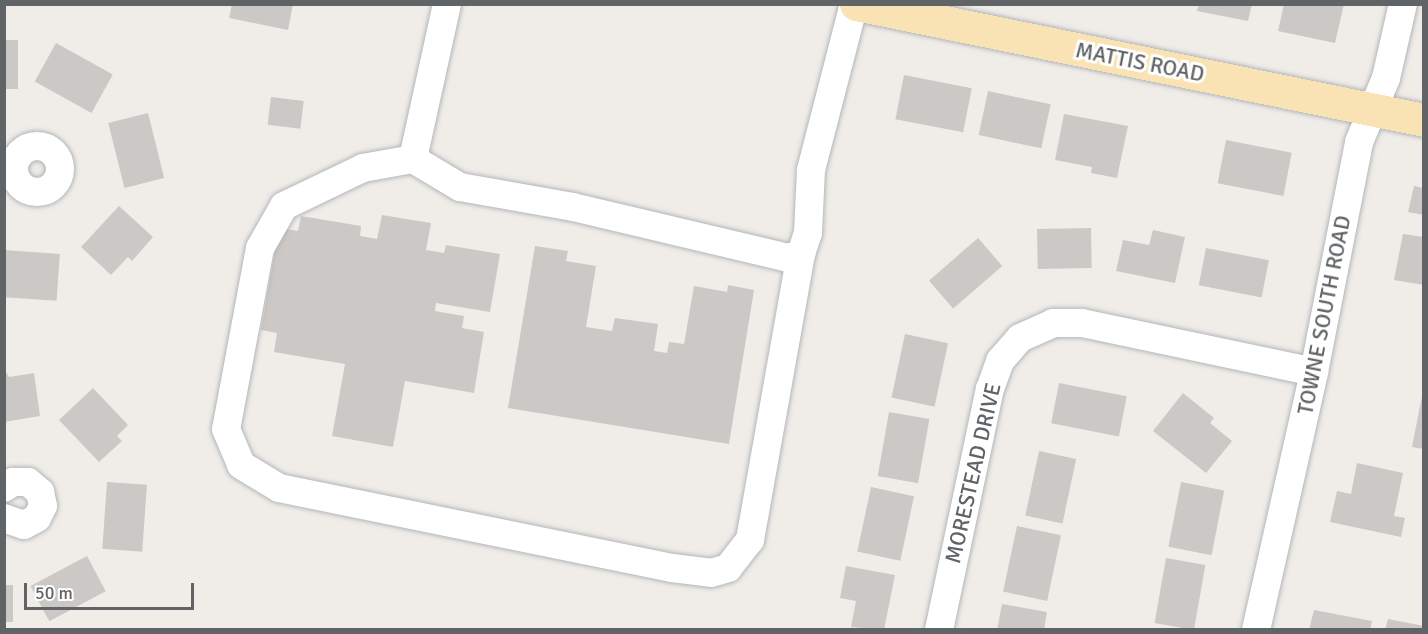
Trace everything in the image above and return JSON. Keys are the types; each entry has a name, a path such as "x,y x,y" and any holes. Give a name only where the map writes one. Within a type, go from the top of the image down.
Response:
{"main road":[{"name":"MATTIS ROAD","path":"855,4 1424,120"}],"street":[{"path":"413,159 447,4"},
{"path":"801,254 788,258 573,207 460,187 413,159 363,168 284,206 260,248 226,429 240,465 279,488 672,568 711,573 728,568 750,540 801,254 808,233 811,170 855,4"},
{"name":"TOWNE SOUTH ROAD","path":"1256,630 1314,372 1359,142 1386,78 1403,4"},
{"name":"MORESTEAD DRIVE","path":"939,630 990,389 1000,362 1020,338 1053,323 1082,323 1314,372"},
{"path":"4,488 13,482 28,482 40,492 43,506 37,518 24,525 4,518"}],"building":[{"path":"232,4 293,4 288,30 229,18"},
{"path":"1199,4 1252,4 1248,21 1197,11"},
{"path":"1284,4 1344,4 1335,43 1278,31"},
{"path":"4,40 18,40 18,89 4,89"},
{"path":"56,43 113,75 92,113 35,81"},
{"path":"904,75 972,88 963,132 895,119"},
{"path":"988,91 1051,104 1041,148 979,135"},
{"path":"271,97 304,101 300,129 268,125"},
{"path":"148,113 164,178 124,188 108,123"},
{"path":"1064,114 1128,126 1117,178 1091,173 1092,167 1055,160"},
{"path":"1226,140 1292,153 1283,196 1218,183"},
{"path":"1414,186 1424,188 1424,215 1408,212"},
{"path":"119,206 153,237 132,261 128,257 111,275 81,247"},
{"path":"382,215 431,223 426,250 444,253 446,245 500,254 490,312 436,303 435,311 464,316 462,328 484,332 474,393 405,381 393,447 332,436 345,364 274,352 277,333 261,330 279,228 298,231 301,216 361,226 360,236 377,239"},
{"path":"1091,228 1092,268 1038,269 1037,229"},
{"path":"1153,230 1185,237 1175,283 1116,271 1123,240 1149,245"},
{"path":"1403,234 1424,237 1424,285 1394,280"},
{"path":"978,238 1002,266 953,309 929,281"},
{"path":"535,246 568,251 566,261 596,266 586,327 612,331 615,318 658,324 654,351 667,353 669,342 684,344 694,286 727,292 728,285 754,290 729,444 508,408"},
{"path":"1206,248 1269,260 1262,298 1199,285"},
{"path":"4,250 60,254 57,301 4,297"},
{"path":"905,334 948,343 935,407 891,398"},
{"path":"4,369 9,377 34,373 40,416 4,422"},
{"path":"1059,383 1127,396 1119,436 1051,423"},
{"path":"93,388 128,425 117,436 122,441 99,462 59,420"},
{"path":"1183,393 1214,418 1210,423 1232,441 1206,473 1153,431"},
{"path":"1422,396 1424,396 1424,449 1412,447"},
{"path":"889,412 929,419 918,483 878,476"},
{"path":"1039,451 1076,459 1062,523 1025,516"},
{"path":"1357,463 1403,473 1394,516 1405,518 1401,537 1330,522 1337,491 1351,494"},
{"path":"107,482 147,485 142,552 102,549"},
{"path":"1181,482 1224,490 1212,555 1168,547"},
{"path":"871,487 914,496 900,561 857,552"},
{"path":"1017,526 1061,535 1047,601 1003,592"},
{"path":"87,556 106,591 49,621 30,586"},
{"path":"1166,558 1205,565 1194,630 1155,623"},
{"path":"846,566 895,575 884,630 851,627 856,601 840,598"},
{"path":"4,585 13,585 13,622 4,622"},
{"path":"1002,604 1047,612 1044,630 997,630"},
{"path":"1314,610 1372,621 1370,630 1309,630"},
{"path":"1388,619 1424,626 1424,630 1385,630"}]}
